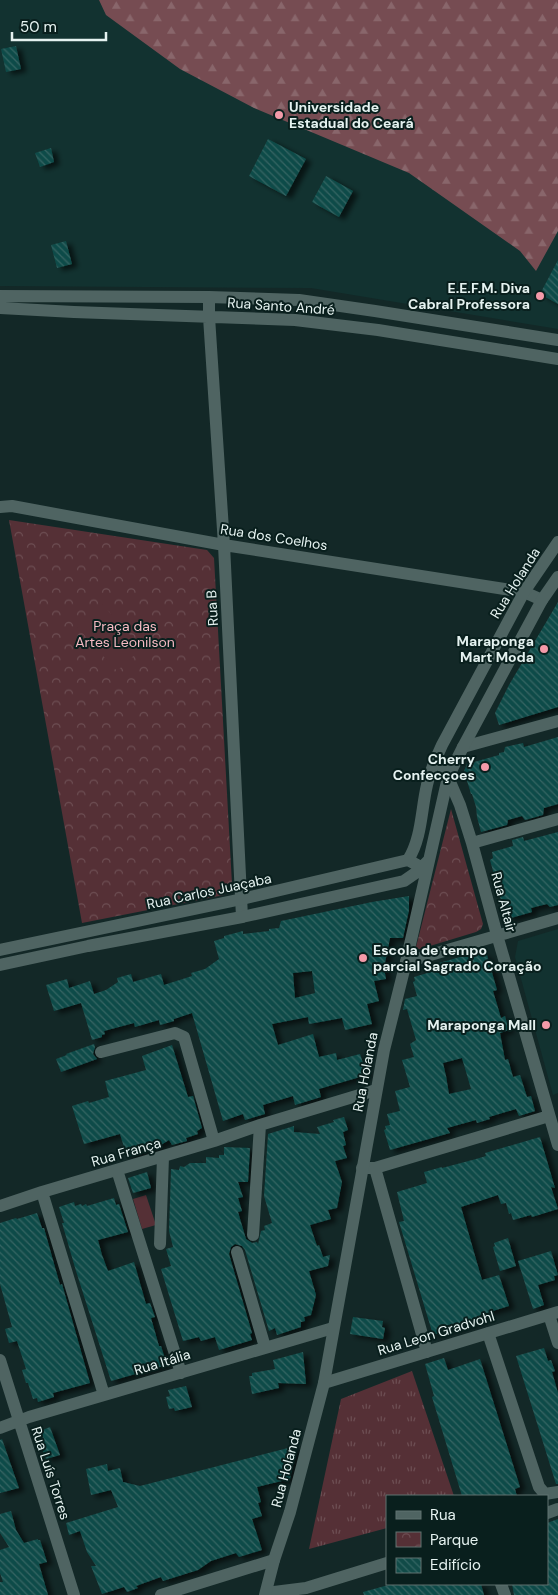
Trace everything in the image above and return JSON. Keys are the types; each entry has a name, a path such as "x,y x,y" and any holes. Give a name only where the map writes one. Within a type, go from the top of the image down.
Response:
{"street":[{"name":"Rua Santo André","path":"0,296 209,297 300,300 375,310 558,340"},
{"name":"Rua B","path":"209,297 224,544 242,917"},
{"name":"Rua Santo André","path":"0,308 304,321 378,330 558,359"},
{"name":"Rua dos Coelhos","path":"0,507 12,506 224,544 524,592 542,600"},
{"name":"Rua Holanda","path":"408,860 415,847 427,785 436,756 524,592 558,542"},
{"name":"Rua Holanda","path":"265,1594 290,1512 324,1382 333,1328 369,1168 376,1090 384,1050 406,962 424,869 448,777 542,600 558,577"},
{"path":"463,747 558,721"},
{"name":"Rua Altair","path":"436,756 448,777 472,842 497,936 551,1107 558,1145"},
{"path":"472,842 558,820"},
{"name":"Rua Carlos Juaçaba","path":"0,950 242,899 408,860"},
{"path":"0,965 88,946 242,917 404,881 424,869 408,860"},
{"path":"406,962 558,918"},
{"path":"101,1052 175,1033 184,1037 214,1141"},
{"name":"Rua França","path":"0,1206 376,1090"},
{"path":"427,1352 369,1168 551,1107"},
{"path":"253,1235 260,1125"},
{"path":"160,1244 163,1156"},
{"path":"117,1170 180,1373"},
{"path":"42,1192 104,1395"},
{"path":"237,1252 265,1347"},
{"path":"554,1314 558,1343"},
{"name":"Rua Leon Gradvohl","path":"324,1382 554,1314"},
{"name":"Rua Itália","path":"0,1428 18,1420 333,1328"},
{"path":"488,1333 539,1487 545,1494 558,1492"},
{"name":"Rua Luís Torres","path":"0,1360 74,1595"},
{"path":"161,1595 274,1560"},
{"path":"265,1594 307,1592 386,1563"}],"shaded area":[{"name":"Universidade Estadual do Ceará","path":"0,0 558,0 558,329 311,288 0,286"},
{"name":"Maraponga Mall","path":"558,929 558,1093 553,1095 515,957 518,941"}],"green space":[{"path":"99,0 558,0 558,231 536,271 520,251 409,173 254,108 180,69 106,15"},
{"name":"Praça das Artes Leonilson","path":"9,520 207,550 214,558 232,884 224,895 82,923"},
{"path":"102,604 142,648 117,671 77,627"},
{"path":"451,809 483,924 481,929 476,932 417,949 416,947"},
{"path":"146,1195 156,1225 142,1229 133,1199"},
{"path":"412,1371 454,1495 386,1495 386,1528 309,1549 341,1399"}],"building":[{"path":"16,46 21,69 6,72 1,49"},
{"path":"268,139 306,159 286,196 249,176"},
{"path":"51,148 54,162 40,167 35,153"},
{"path":"326,176 353,191 339,217 312,202"},
{"path":"66,241 72,264 57,268 51,245"},
{"path":"558,260 558,304 540,294"},
{"name":"Maraponga Mart Moda","path":"558,602 558,707 499,725 495,713 509,685"},
{"path":"558,737 558,804 544,808 543,815 525,820 522,816 508,820 507,825 481,832 476,807 464,771 467,764 499,755 499,753 504,752 505,747 523,743 524,747"},
{"path":"558,832 558,905 550,907 547,904 531,908 532,912 511,918 505,915 490,860 493,858 492,852 513,846 512,840 523,837 524,841"},
{"path":"409,896 409,910 403,938 390,938 384,968 386,979 374,981 379,1001 367,1004 372,1024 345,1030 342,1018 309,1024 308,1017 272,1024 278,1045 313,1034 319,1057 336,1053 337,1060 360,1054 367,1075 319,1089 321,1097 295,1105 293,1096 263,1105 265,1114 245,1120 243,1114 223,1121 192,1013 160,1025 159,1020 135,1027 134,1023 104,1031 105,1034 102,1037 92,1040 81,1003 54,1011 46,985 67,979 69,988 90,981 94,994 106,990 118,982 117,978 131,974 133,982 161,974 164,985 192,976 191,973 205,969 219,959 214,941 224,938 224,936 243,931 243,934 269,931 269,929 279,928 281,921","holes":["312,971 315,993 295,998 293,973"]},
{"path":"481,951 483,956 487,955 497,990 493,991 501,1018 505,1016 509,1030 500,1033 505,1060 508,1059 513,1077 520,1075 527,1097 531,1096 535,1111 519,1116 516,1109 489,1117 490,1119 477,1123 476,1120 447,1128 450,1133 390,1150 384,1130 386,1129 385,1126 390,1125 387,1114 400,1111 395,1091 410,1087 402,1060 414,1057 410,1044 416,1040 407,1009 403,1010 405,999 417,996 413,982 415,981 414,977 434,971 432,965","holes":["462,1058 471,1089 449,1094 443,1063"]},
{"path":"94,1044 93,1054 97,1059 61,1072 56,1059"},
{"path":"172,1045 188,1097 193,1096 202,1128 197,1131 198,1134 186,1138 187,1141 172,1145 169,1140 156,1148 127,1157 120,1134 84,1144 72,1106 109,1097 105,1081 146,1070 142,1056"},
{"path":"344,1117 348,1130 343,1132 346,1145 343,1146 347,1158 335,1161 342,1182 337,1208 328,1210 331,1219 310,1225 323,1257 330,1255 328,1266 309,1271 316,1295 311,1315 304,1317 305,1321 301,1322 301,1327 277,1335 275,1328 269,1331 245,1250 242,1246 235,1244 231,1247 229,1254 252,1333 250,1334 252,1340 219,1350 215,1337 201,1341 199,1337 183,1341 161,1269 171,1266 166,1249 173,1247 169,1231 171,1169 179,1170 180,1166 184,1167 190,1163 206,1163 206,1157 219,1158 219,1155 224,1155 224,1147 250,1148 248,1182 238,1182 243,1197 238,1198 242,1211 238,1212 246,1239 258,1244 261,1231 265,1230 264,1226 272,1223 264,1196 268,1134 294,1126 294,1132 320,1134 317,1127"},
{"path":"540,1137 555,1188 551,1187 558,1209 532,1217 531,1215 513,1220 506,1203 501,1204 498,1195 461,1207 482,1280 499,1275 509,1306 480,1315 482,1320 433,1335 399,1222 404,1221 397,1192 427,1183 424,1172 486,1156 485,1153"},
{"path":"147,1172 151,1188 133,1193 128,1178"},
{"path":"114,1198 116,1205 119,1204 128,1232 98,1240 102,1255 108,1271 134,1262 146,1304 150,1303 155,1317 151,1318 167,1365 111,1381 76,1271 59,1207 74,1202 75,1206 86,1204 87,1206"},
{"path":"37,1213 42,1228 44,1228 60,1285 62,1284 90,1383 53,1393 54,1397 38,1402 37,1398 33,1399 28,1383 26,1383 22,1370 26,1369 17,1341 9,1343 5,1329 12,1327 0,1284 0,1223"},
{"path":"508,1238 516,1266 500,1271 493,1247 495,1246 494,1243"},
{"path":"551,1251 558,1275 554,1276 555,1280 538,1285 544,1305 533,1309 518,1261"},
{"path":"353,1317 383,1321 382,1327 385,1328 383,1339 350,1334"},
{"path":"544,1348 548,1361 551,1360 555,1371 552,1372 558,1393 558,1484 556,1484 516,1356"},
{"path":"303,1352 306,1384 278,1383 279,1388 252,1394 249,1376 252,1376 252,1373 275,1369 273,1360"},
{"path":"444,1358 448,1370 480,1359 520,1487 515,1489 517,1495 462,1495 432,1397 434,1396 425,1364"},
{"path":"186,1386 192,1407 175,1411 174,1408 169,1409 166,1397 170,1396 168,1390"},
{"path":"50,1427 60,1455 46,1459 42,1449 45,1448 40,1431"},
{"path":"2,1439 19,1488 0,1493 0,1440"},
{"path":"296,1446 290,1479 257,1487 261,1502 258,1503 262,1516 252,1519 262,1550 239,1557 236,1553 211,1561 198,1570 163,1581 161,1577 136,1586 138,1588 127,1592 124,1587 102,1594 91,1566 96,1566 87,1552 80,1531 69,1535 66,1523 118,1507 111,1490 91,1495 86,1469 107,1464 108,1471 120,1468 123,1482 140,1486"},
{"path":"11,1511 16,1530 24,1543 40,1540 47,1562 39,1564 48,1595 0,1595 0,1582 3,1582 0,1573 0,1550 9,1547 0,1533 0,1514"},
{"path":"558,1519 558,1595 514,1595 512,1585 549,1584 548,1523"},
{"path":"388,1585 481,1585 484,1595 364,1595 363,1592"}],"place":[{"name":"Universidade Estadual do Ceará","path":"279,115"},
{"name":"E.E.F.M. Diva Cabral Professora","path":"540,296"},
{"name":"Maraponga Mart Moda","path":"544,649"},
{"name":"Cherry Confecçoes","path":"485,767"},
{"name":"Escola de tempo parcial Sagrado Coração","path":"363,958"},
{"name":"Maraponga Mall","path":"546,1025"}]}
